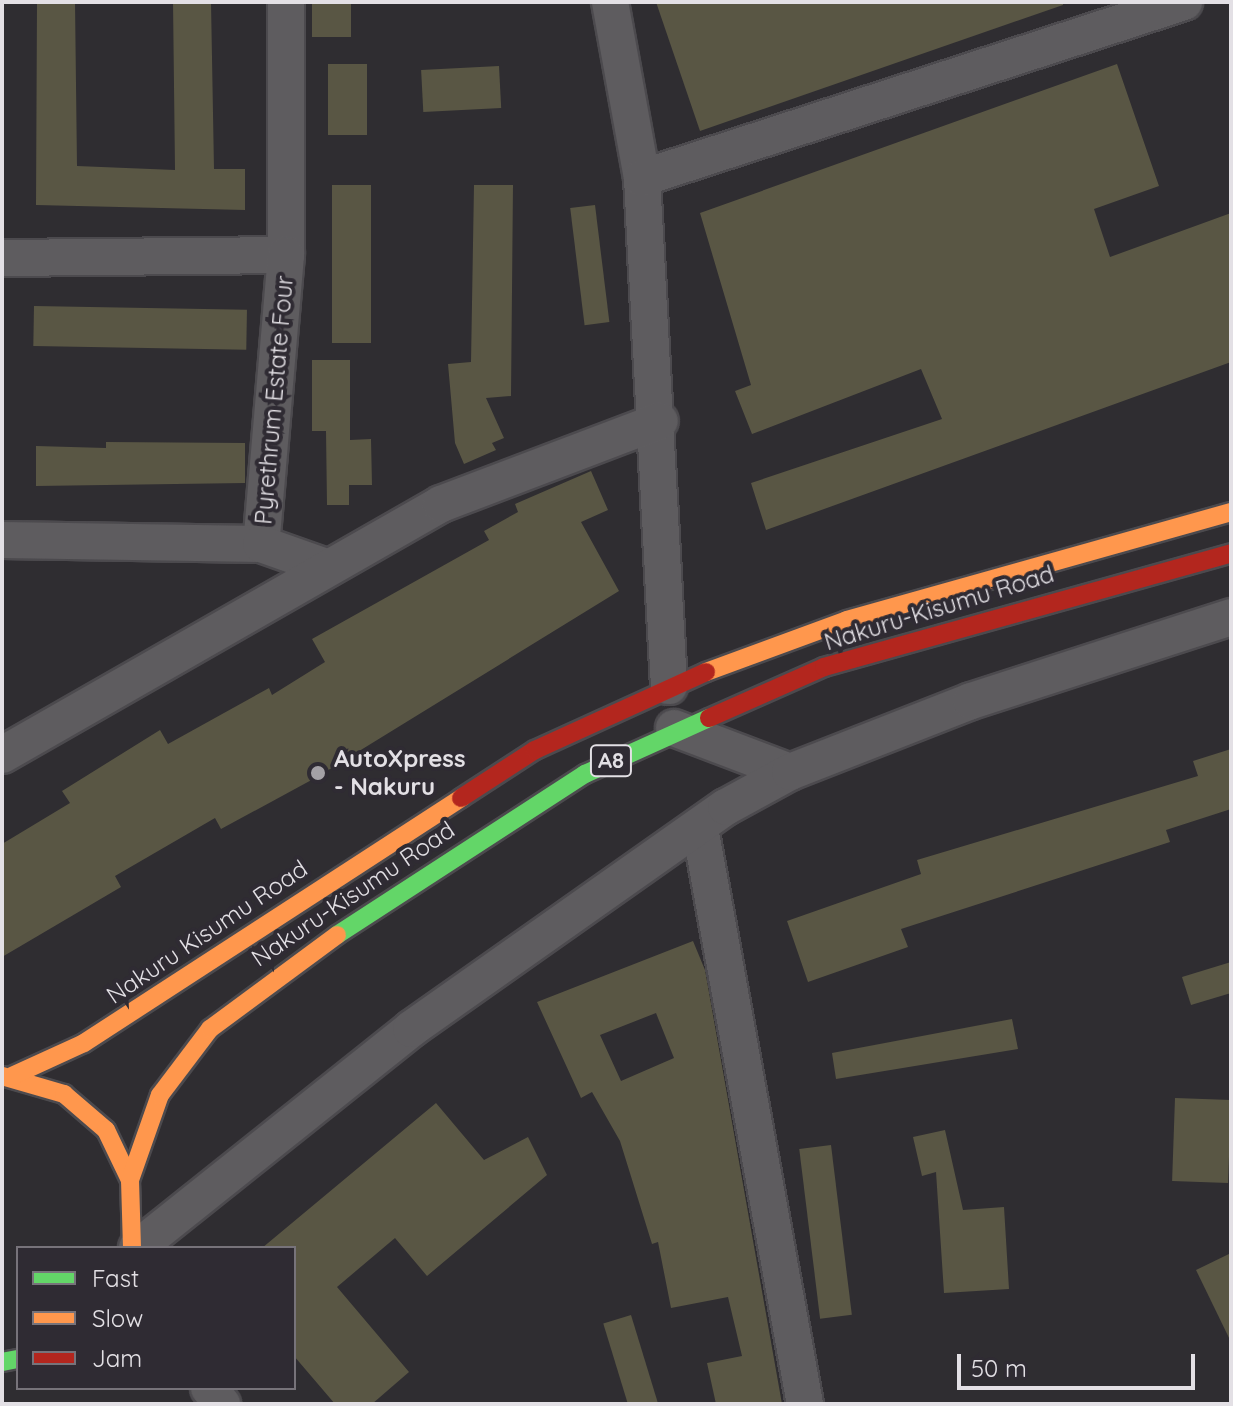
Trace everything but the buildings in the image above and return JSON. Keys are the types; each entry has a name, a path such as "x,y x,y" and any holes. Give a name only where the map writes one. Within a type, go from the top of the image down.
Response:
{"highway":[{"name":"Nakuru-Kisumu Road","path":"423,818 535,750 669,686 876,611 1231,512"},
{"name":"Nakuru-Kisumu Road","path":"130,1180 160,1095 210,1029 264,982 490,830 674,728 824,667 1231,553"},
{"name":"Nakuru Kisumu Road","path":"7,1076 84,1043 423,818"},
{"name":"A8","path":"7,1076 64,1094 106,1130 130,1180 135,1246"}],"street":[{"name":"Pyrethrum Estate Four","path":"261,544 286,255 286,2"},
{"path":"610,2 642,178 660,421 669,686"},
{"path":"642,178 1184,2"},
{"name":"Pyrethrum Estate Four","path":"2,258 286,255"},
{"path":"2,755 323,566 441,504 660,421"},
{"path":"2,540 261,544 323,566"},
{"path":"138,1246 411,1029 700,828 790,772 971,701 1231,617"},
{"path":"674,728 790,772"},
{"path":"700,828 805,1404"}],"traffic: fast":[{"path":"337,935 585,774 709,718"},
{"path":"2,1362 16,1359"}],"traffic: slow":[{"path":"706,672 847,620 1231,512"},
{"path":"12,1076 84,1043 461,798"},
{"path":"130,1180 160,1095 210,1029 337,935"},
{"path":"2,1076 64,1094 106,1130 130,1180 132,1246"}],"traffic: jam":[{"path":"709,718 824,667 1231,553"},
{"path":"461,798 535,750 706,672"}],"place":[{"name":"AutoXpress - Nakuru","path":"318,773"}]}
